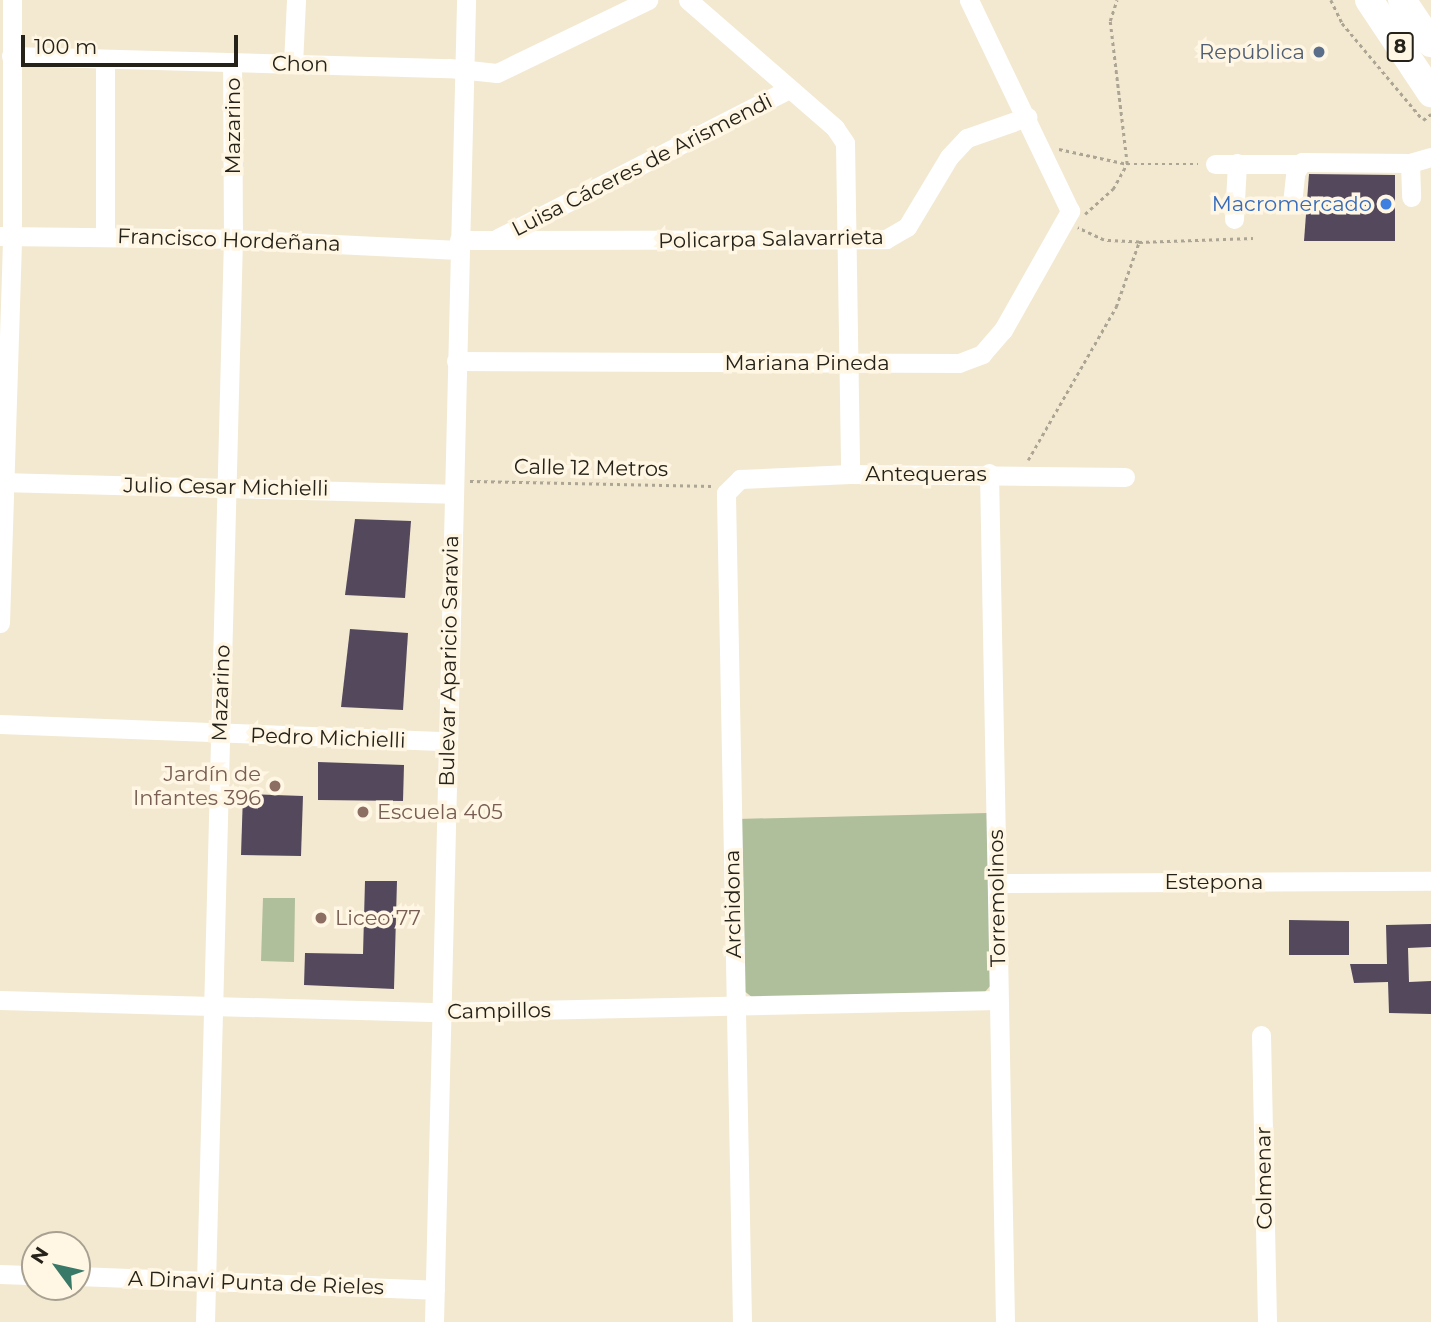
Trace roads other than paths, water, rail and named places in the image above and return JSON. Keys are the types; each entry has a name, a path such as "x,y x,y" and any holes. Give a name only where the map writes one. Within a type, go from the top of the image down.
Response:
{"highway":[{"name":"8","path":"1369,0 1431,93"},
{"name":"8","path":"1402,0 1431,43"}],"street":[{"path":"0,623 12,0"},
{"path":"293,64 296,0"},
{"name":"Bulevar Aparicio Saravia","path":"434,1322 466,0"},
{"name":"Chon","path":"11,56 497,73 648,0"},
{"path":"688,0 835,128 845,143 850,242 847,364 850,474"},
{"path":"969,0 1027,117"},
{"path":"105,59 105,236"},
{"name":"Mazarino","path":"205,1322 233,239 232,64"},
{"name":"Luisa Cáceres de Arismendi","path":"494,240 789,89"},
{"name":"Mariana Pineda","path":"456,361 959,363 982,354 994,344 1072,216 1027,117"},
{"name":"Policarpa Salavarrieta","path":"459,245 494,240 850,242 886,239 900,233 957,146 987,127 1027,117"},
{"path":"1215,164 1299,164 1307,160 1410,163 1431,157"},
{"path":"1234,219 1237,163"},
{"path":"1410,163 1411,197"},
{"path":"1292,204 1299,164"},
{"name":"Francisco Hordeñana","path":"6,236 459,245"},
{"name":"Antequeras","path":"729,486 740,479 850,474 989,473 1125,477"},
{"name":"Torremolinos","path":"989,473 1005,1322"},
{"name":"Julio Cesar Michielli","path":"2,482 453,487"},
{"name":"Archidona","path":"729,486 724,502 742,1322"},
{"name":"Pedro Michielli","path":"0,724 220,735 447,741"},
{"name":"Estepona","path":"997,883 1431,881"},
{"name":"Campillos","path":"0,1000 440,1012 998,1000"},
{"name":"Colmenar","path":"1261,1035 1268,1322"},
{"path":"0,1274 21,1275"},
{"name":"A Dinavi Punta de Rieles","path":"91,1276 435,1290"}],"place":[{"name":"República","path":"1319,52"},
{"name":"Macromercado","path":"1386,204"},
{"name":"Jardín de Infantes 396","path":"275,786"},
{"name":"Escuela 405","path":"363,812"},
{"name":"Liceo 77","path":"321,918"}]}
